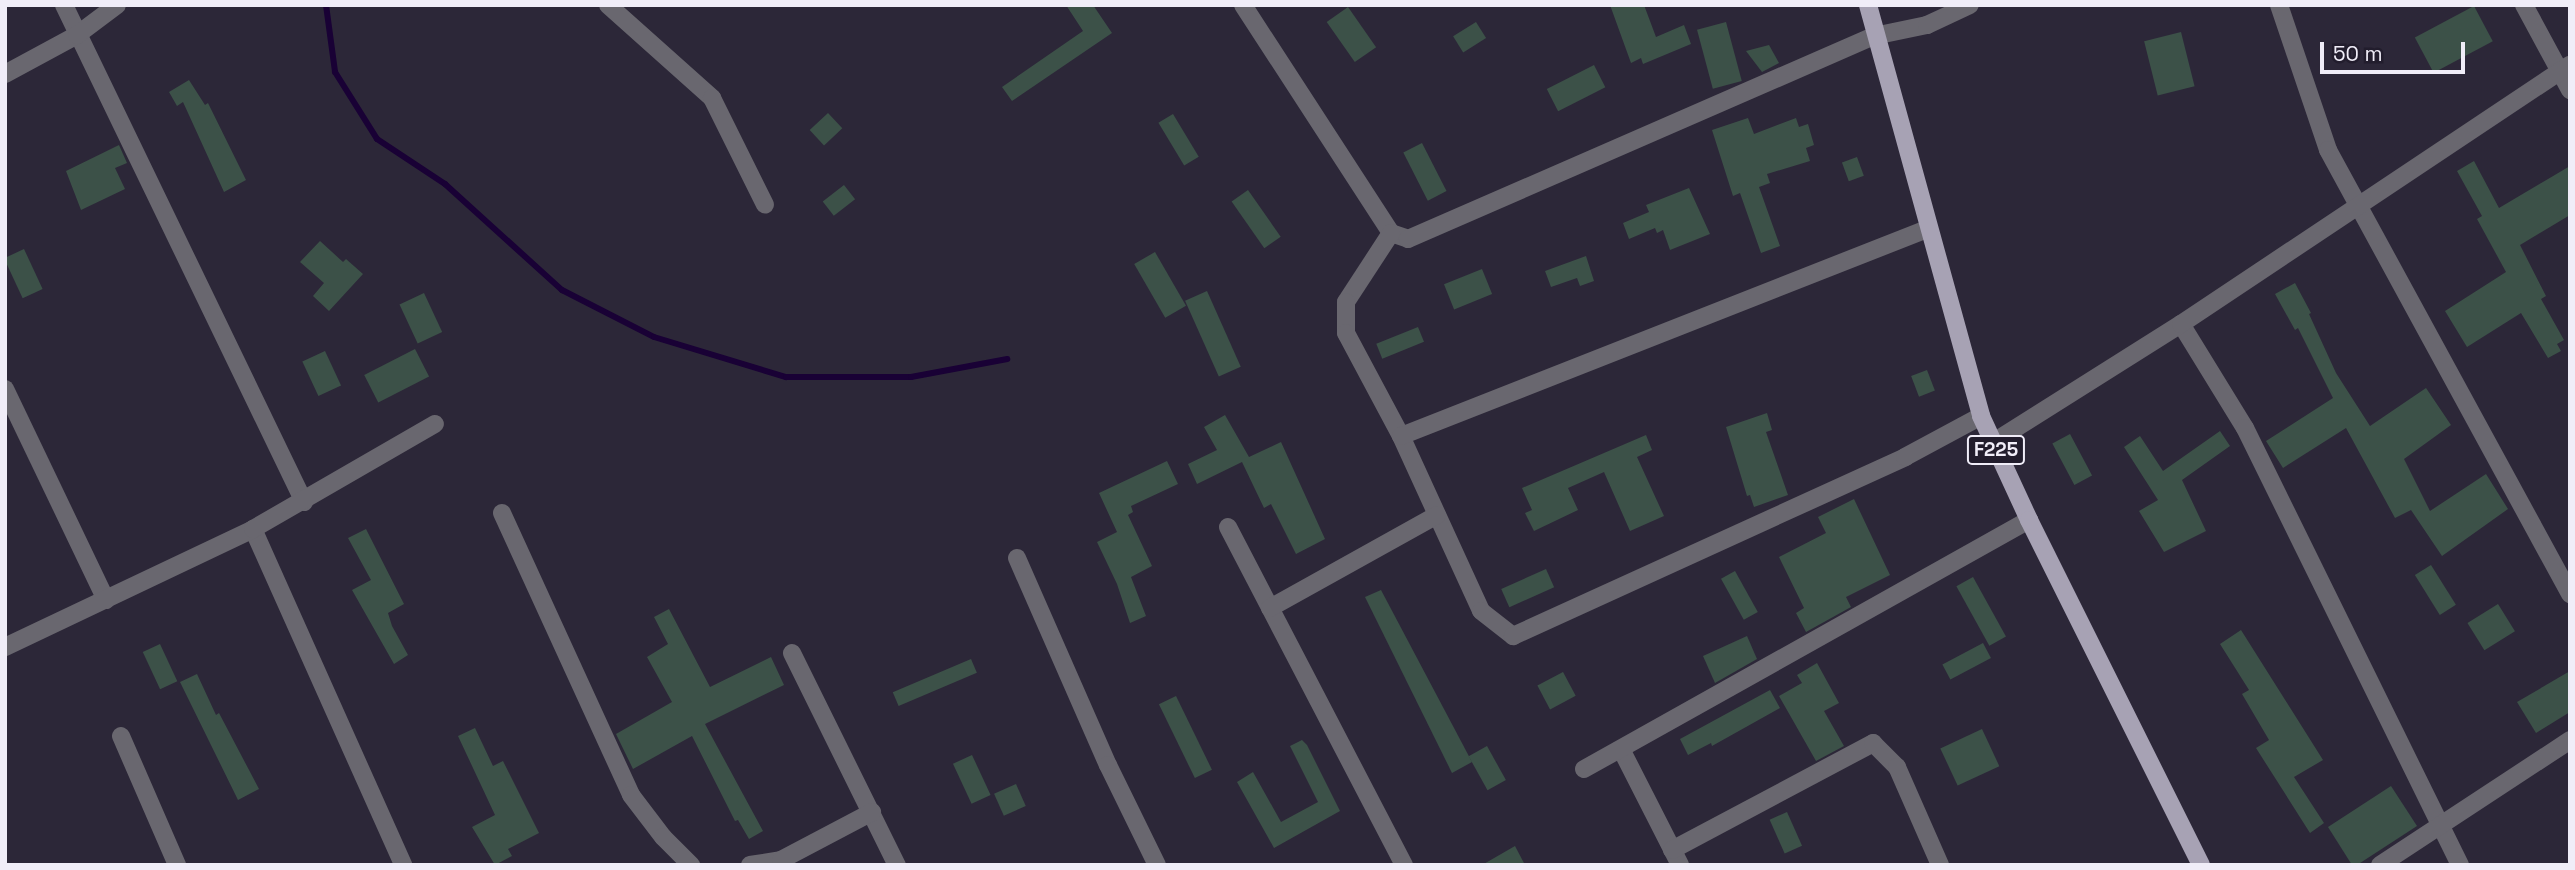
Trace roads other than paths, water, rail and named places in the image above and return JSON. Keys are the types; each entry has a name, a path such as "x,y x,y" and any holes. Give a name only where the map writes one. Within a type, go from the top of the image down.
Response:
{"main road":[{"name":"F225","path":"1868,5 1927,229 1981,416 2029,520 2201,865"}],"street":[{"path":"64,5 304,502"},
{"path":"5,74 77,35 117,5"},
{"path":"608,5 712,99 765,205"},
{"path":"1243,5 1391,233 1408,239 1874,36 1927,25 1970,5"},
{"path":"2279,5 2328,150 2570,594"},
{"path":"2524,5 2565,68 2570,90"},
{"path":"1992,443 2181,324 2358,203 2565,68"},
{"path":"1401,436 1927,229"},
{"path":"1391,233 1346,303 1346,332 1401,436 1481,611 1513,636 1905,457 1981,416"},
{"path":"2181,324 2245,428 2442,822 2460,865"},
{"path":"5,389 106,600"},
{"path":"5,647 253,529 435,424"},
{"path":"502,513 631,795 663,837 691,865"},
{"path":"1270,608 1437,515"},
{"path":"1584,769 2029,520"},
{"path":"1228,527 1404,865"},
{"path":"253,529 403,865"},
{"path":"1017,558 1108,765 1157,865"},
{"path":"792,653 897,865"},
{"path":"121,736 177,865"},
{"path":"2380,865 2570,740"},
{"path":"1621,749 1676,857 1873,743 1897,767 1940,865"},
{"path":"750,865 781,860 872,812"}],"waterway":[{"path":"326,5 335,72 377,139 445,184 562,290 654,337 786,377 911,377 1007,359"}]}
